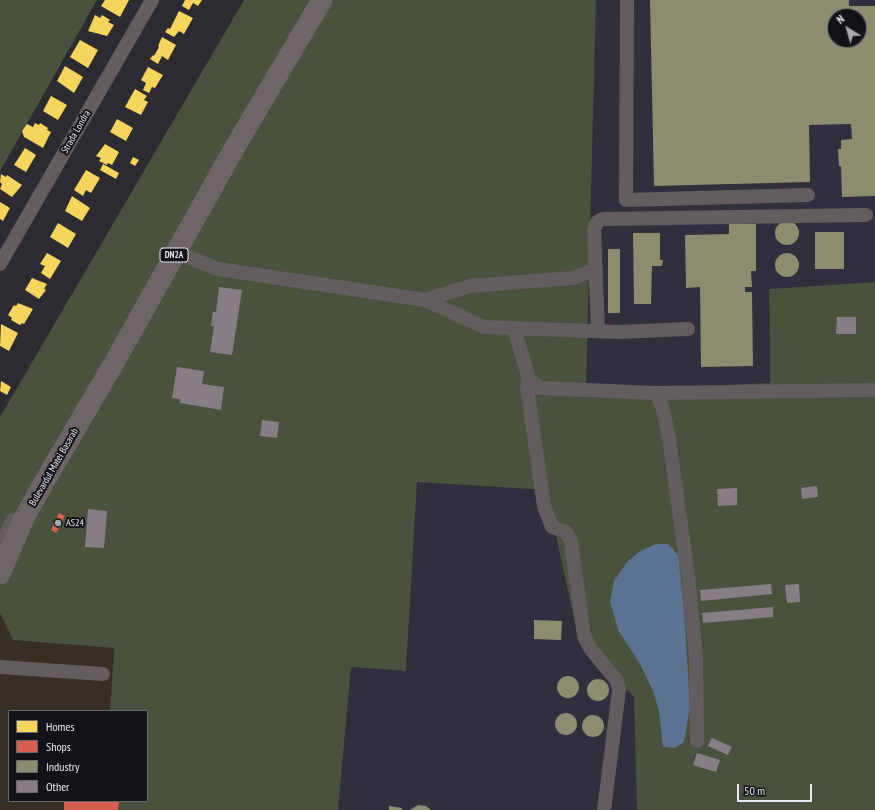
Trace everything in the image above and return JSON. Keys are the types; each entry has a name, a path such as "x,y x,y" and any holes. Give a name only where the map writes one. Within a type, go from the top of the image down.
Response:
{"highway":[{"name":"DN2A","path":"176,252 322,0"},
{"name":"Bulevardul Matei Basarab","path":"0,574 24,518 114,363 176,252"}],"street":[{"name":"Strada Londra","path":"0,264 152,0"},
{"path":"627,0 626,200 808,195"},
{"path":"598,331 594,229 597,222 610,218 866,215"},
{"path":"176,252 218,269 425,300 484,327 619,332 688,328"},
{"path":"425,300 470,286 573,278 596,269"},
{"path":"514,328 529,379 527,387 544,506 552,527 566,532 571,541 584,636 590,648 618,681 619,690 604,810"},
{"path":"529,379 540,388 656,393 875,390"},
{"path":"656,393 662,404 669,438 688,576 696,656 697,741"},
{"path":"0,547 23,503 43,484"},
{"path":"0,658 0,672"},
{"path":"0,667 102,674"}],"shaded area":[{"path":"596,0 875,0 875,282 769,289 770,383 586,391"},
{"path":"417,482 546,490 579,642 634,697 637,810 338,810 351,667 406,671"},
{"path":"0,613 13,640 114,648 110,710 8,710 8,802 104,802 103,810 0,810"}],"green space":[{"path":"0,0 97,0 0,171"},
{"path":"244,0 596,0 586,391 770,383 769,289 875,282 875,810 637,810 634,697 579,642 546,490 417,482 406,671 351,667 338,810 103,810 104,802 148,802 148,710 110,710 114,648 13,640 0,613 0,417"}],"water":[{"path":"656,544 668,544 678,555 684,608 690,707 684,742 675,748 663,747 659,711 653,691 640,664 618,630 610,601 614,581 627,562 640,551"}],"building: Homes":[{"path":"105,0 129,0 120,17 101,6"},
{"path":"185,0 202,0 198,6 193,3 189,10 182,6"},
{"path":"179,11 193,18 184,34 179,31 174,37 165,32 168,28 170,29"},
{"path":"95,15 100,18 102,15 110,20 108,22 114,25 107,36 88,31"},
{"path":"162,37 176,45 168,60 162,56 158,64 150,59 153,55 154,56 159,47 158,46"},
{"path":"80,40 98,50 88,68 70,57"},
{"path":"65,66 83,77 74,93 57,81"},
{"path":"148,67 163,75 155,88 152,87 149,93 143,90 146,83 141,80"},
{"path":"135,89 147,96 144,100 148,102 141,115 125,107"},
{"path":"51,96 67,105 58,120 43,111"},
{"path":"117,119 133,128 126,141 110,132"},
{"path":"35,123 39,125 40,123 51,132 43,148 24,137 22,131 27,124 33,127"},
{"path":"105,144 119,152 112,165 108,163 107,165 99,161 101,158 96,156"},
{"path":"25,148 36,155 26,172 14,165"},
{"path":"133,157 139,160 135,166 130,163"},
{"path":"103,164 119,173 116,179 100,170"},
{"path":"86,170 100,178 91,193 86,190 83,196 74,190"},
{"path":"1,174 6,177 7,175 22,185 12,197 0,189 2,184 0,182"},
{"path":"72,196 90,208 82,221 65,211"},
{"path":"0,202 10,208 3,221 0,219"},
{"path":"58,223 76,234 68,248 50,237"},
{"path":"47,253 61,261 50,279 41,273 45,266 40,264"},
{"path":"32,278 47,284 44,289 46,290 39,299 25,290"},
{"path":"18,303 33,309 24,324 22,323 20,325 11,320 12,318 8,315 14,305 16,306"},
{"path":"1,324 18,333 9,351 0,346"},
{"path":"1,381 11,387 7,395 0,391"}],"building: Shops":[{"name":"AS24","path":"59,513 65,516 56,533 51,530"},
{"path":"64,802 119,802 118,810 64,810"}],"building: Industry":[{"path":"650,0 849,0 849,6 875,6 875,196 842,197 841,166 839,166 838,149 841,149 841,140 852,139 851,124 809,125 810,182 654,186"},
{"path":"787,221 792,222 798,228 798,238 792,244 787,245 782,244 776,238 775,233 776,228 782,222"},
{"path":"729,224 756,224 756,271 751,271 752,287 745,287 745,292 752,292 753,366 701,367 700,287 686,288 685,235 729,234"},
{"path":"815,232 844,232 844,269 815,269"},
{"path":"633,233 660,233 660,260 663,260 662,266 652,266 651,304 634,304"},
{"path":"608,249 620,249 620,313 608,313"},
{"path":"787,253 792,254 798,260 798,270 792,276 787,277 782,276 776,270 775,265 776,260 782,254"},
{"path":"534,620 562,621 561,640 534,639"},
{"path":"564,676 572,676 579,683 579,691 572,698 564,698 557,691 557,683"},
{"path":"594,679 602,679 609,686 609,694 602,701 594,701 587,694 587,686"},
{"path":"562,713 570,713 577,720 577,728 570,735 562,735 555,728 555,720"},
{"path":"589,715 597,715 604,722 604,730 597,737 589,737 582,730 582,722"},
{"path":"418,805 426,806 431,810 410,810"},
{"path":"389,806 402,808 402,810 389,810"}],"building: Other":[{"path":"219,287 242,290 232,355 210,352 214,326 211,326 213,312 216,312"},
{"path":"837,317 856,317 856,334 836,334"},
{"path":"177,367 204,371 202,384 224,387 221,410 180,403 180,399 172,398"},
{"path":"262,420 279,422 277,438 260,436"},
{"path":"817,486 818,497 802,499 801,488"},
{"path":"737,488 737,505 718,506 717,489"},
{"path":"88,509 107,511 104,548 85,547"},
{"path":"771,584 772,594 701,601 700,590"},
{"path":"799,584 800,602 787,603 785,585"},
{"path":"773,607 773,617 703,623 702,613"},
{"path":"712,738 732,747 728,755 708,746"},
{"path":"697,753 720,760 716,772 693,765"}],"place":[{"name":"AS24","path":"58,523"}]}
